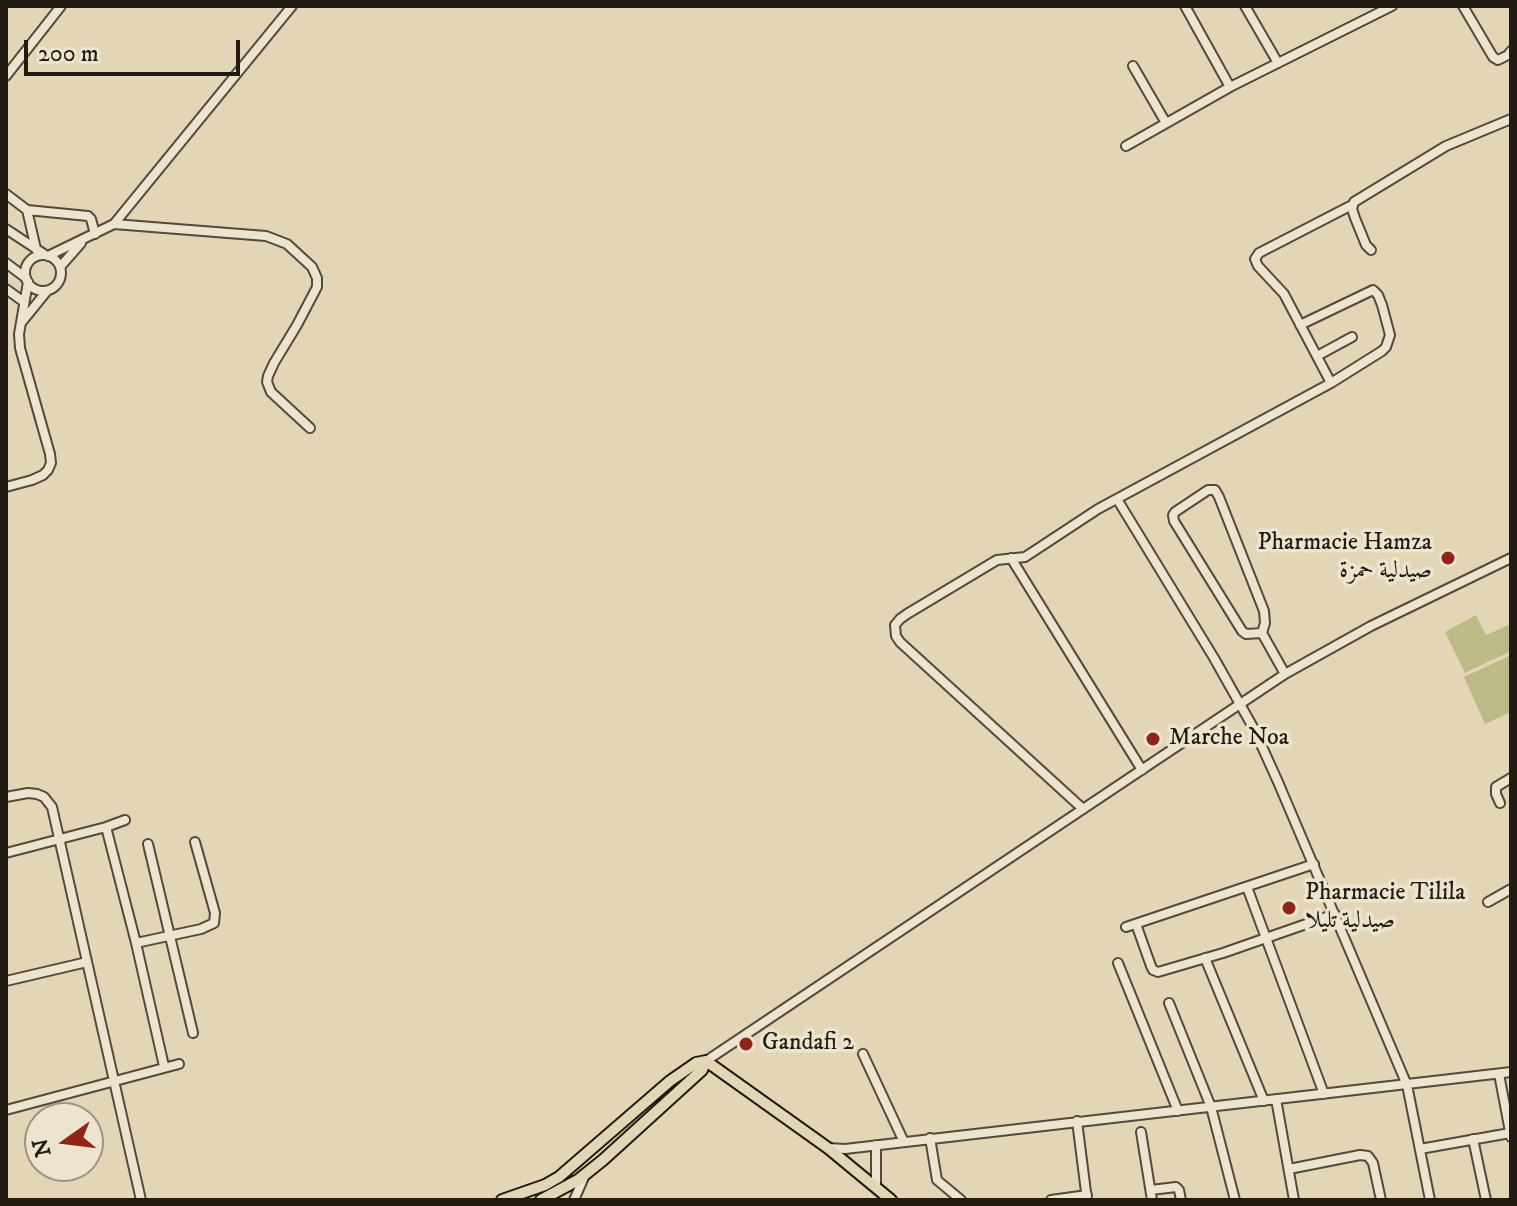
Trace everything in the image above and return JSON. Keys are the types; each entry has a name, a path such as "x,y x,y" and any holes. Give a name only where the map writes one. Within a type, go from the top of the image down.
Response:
{"main road":[{"path":"541,1200 585,1175 702,1070 706,1061"},
{"path":"502,1200 559,1177 670,1081 696,1063 706,1061 828,1148 891,1200"}],"street":[{"path":"6,76 61,6"},
{"path":"6,487 43,475 51,463 20,348 19,334 27,280 25,270 29,262 36,256 84,240 114,224 292,6"},
{"path":"1185,6 1230,87"},
{"path":"1245,6 1278,63"},
{"path":"1126,146 1230,87 1392,6"},
{"path":"1463,6 1493,57 1498,60 1511,51"},
{"path":"1133,66 1166,123"},
{"path":"1331,383 1284,294 1255,262 1256,256 1352,205 1446,146 1511,119"},
{"path":"6,194 27,210 88,216 95,234"},
{"path":"1352,205 1363,238 1371,250"},
{"path":"27,210 36,249"},
{"path":"114,224 266,236 287,244 312,267 317,287 267,382 271,392 310,428"},
{"path":"6,229 56,260 62,272 60,281 47,291 21,324"},
{"path":"60,267 84,240"},
{"path":"6,263 34,289 47,291"},
{"path":"6,289 24,302"},
{"path":"1083,809 900,642 895,625 907,614 997,560 1025,557 1078,521 1331,383 1386,347 1389,340 1378,295 1371,289 1300,325"},
{"path":"1317,356 1352,337"},
{"path":"1262,633 1246,634 1242,631 1174,521 1175,512 1208,490 1215,490 1219,497 1264,611 1262,633 1285,674"},
{"path":"1117,499 1186,611 1260,741 1407,1085 1430,1200"},
{"path":"1011,558 1142,770"},
{"path":"706,1061 1285,674 1371,626 1511,558"},
{"path":"1500,803 1496,787 1511,778"},
{"path":"6,797 28,793 44,797 52,807 141,1200"},
{"path":"6,853 125,820"},
{"path":"106,827 164,1066"},
{"path":"136,943 209,926 216,920 195,842"},
{"path":"148,844 193,1033"},
{"path":"1314,864 1131,926 1155,972 1162,972 1335,914"},
{"path":"1247,887 1324,1094"},
{"path":"1488,902 1511,889"},
{"path":"1205,958 1264,1101"},
{"path":"6,981 87,962"},
{"path":"1118,963 1178,1111"},
{"path":"1169,1003 1211,1107 1235,1200"},
{"path":"863,1054 904,1142"},
{"path":"6,1110 179,1064"},
{"path":"828,1148 845,1149 1511,1072"},
{"path":"1420,1149 1510,1135 1499,1074"},
{"path":"1276,1099 1294,1200"},
{"path":"1051,1200 1087,1198 1077,1121"},
{"path":"1141,1132 1151,1195 1176,1187 1181,1200"},
{"path":"930,1138 937,1180 961,1200"},
{"path":"1473,1139 1486,1200"},
{"path":"876,1145 876,1187"},
{"path":"1289,1169 1368,1156 1373,1163 1381,1200"},
{"path":"574,1200 585,1175"}],"shaded area":[{"path":"1476,615 1486,635 1511,624 1511,651 1465,673 1445,632"},
{"path":"1511,655 1511,712 1485,724 1464,677"}],"place":[{"name":"Pharmacie Hamza صيدلية حمزة","path":"1448,558"},
{"name":"Marche Noa","path":"1153,739"},
{"name":"Pharmacie Tilila صيدلية تليلا","path":"1289,908"},
{"name":"Gandafi 2","path":"746,1044"}]}
